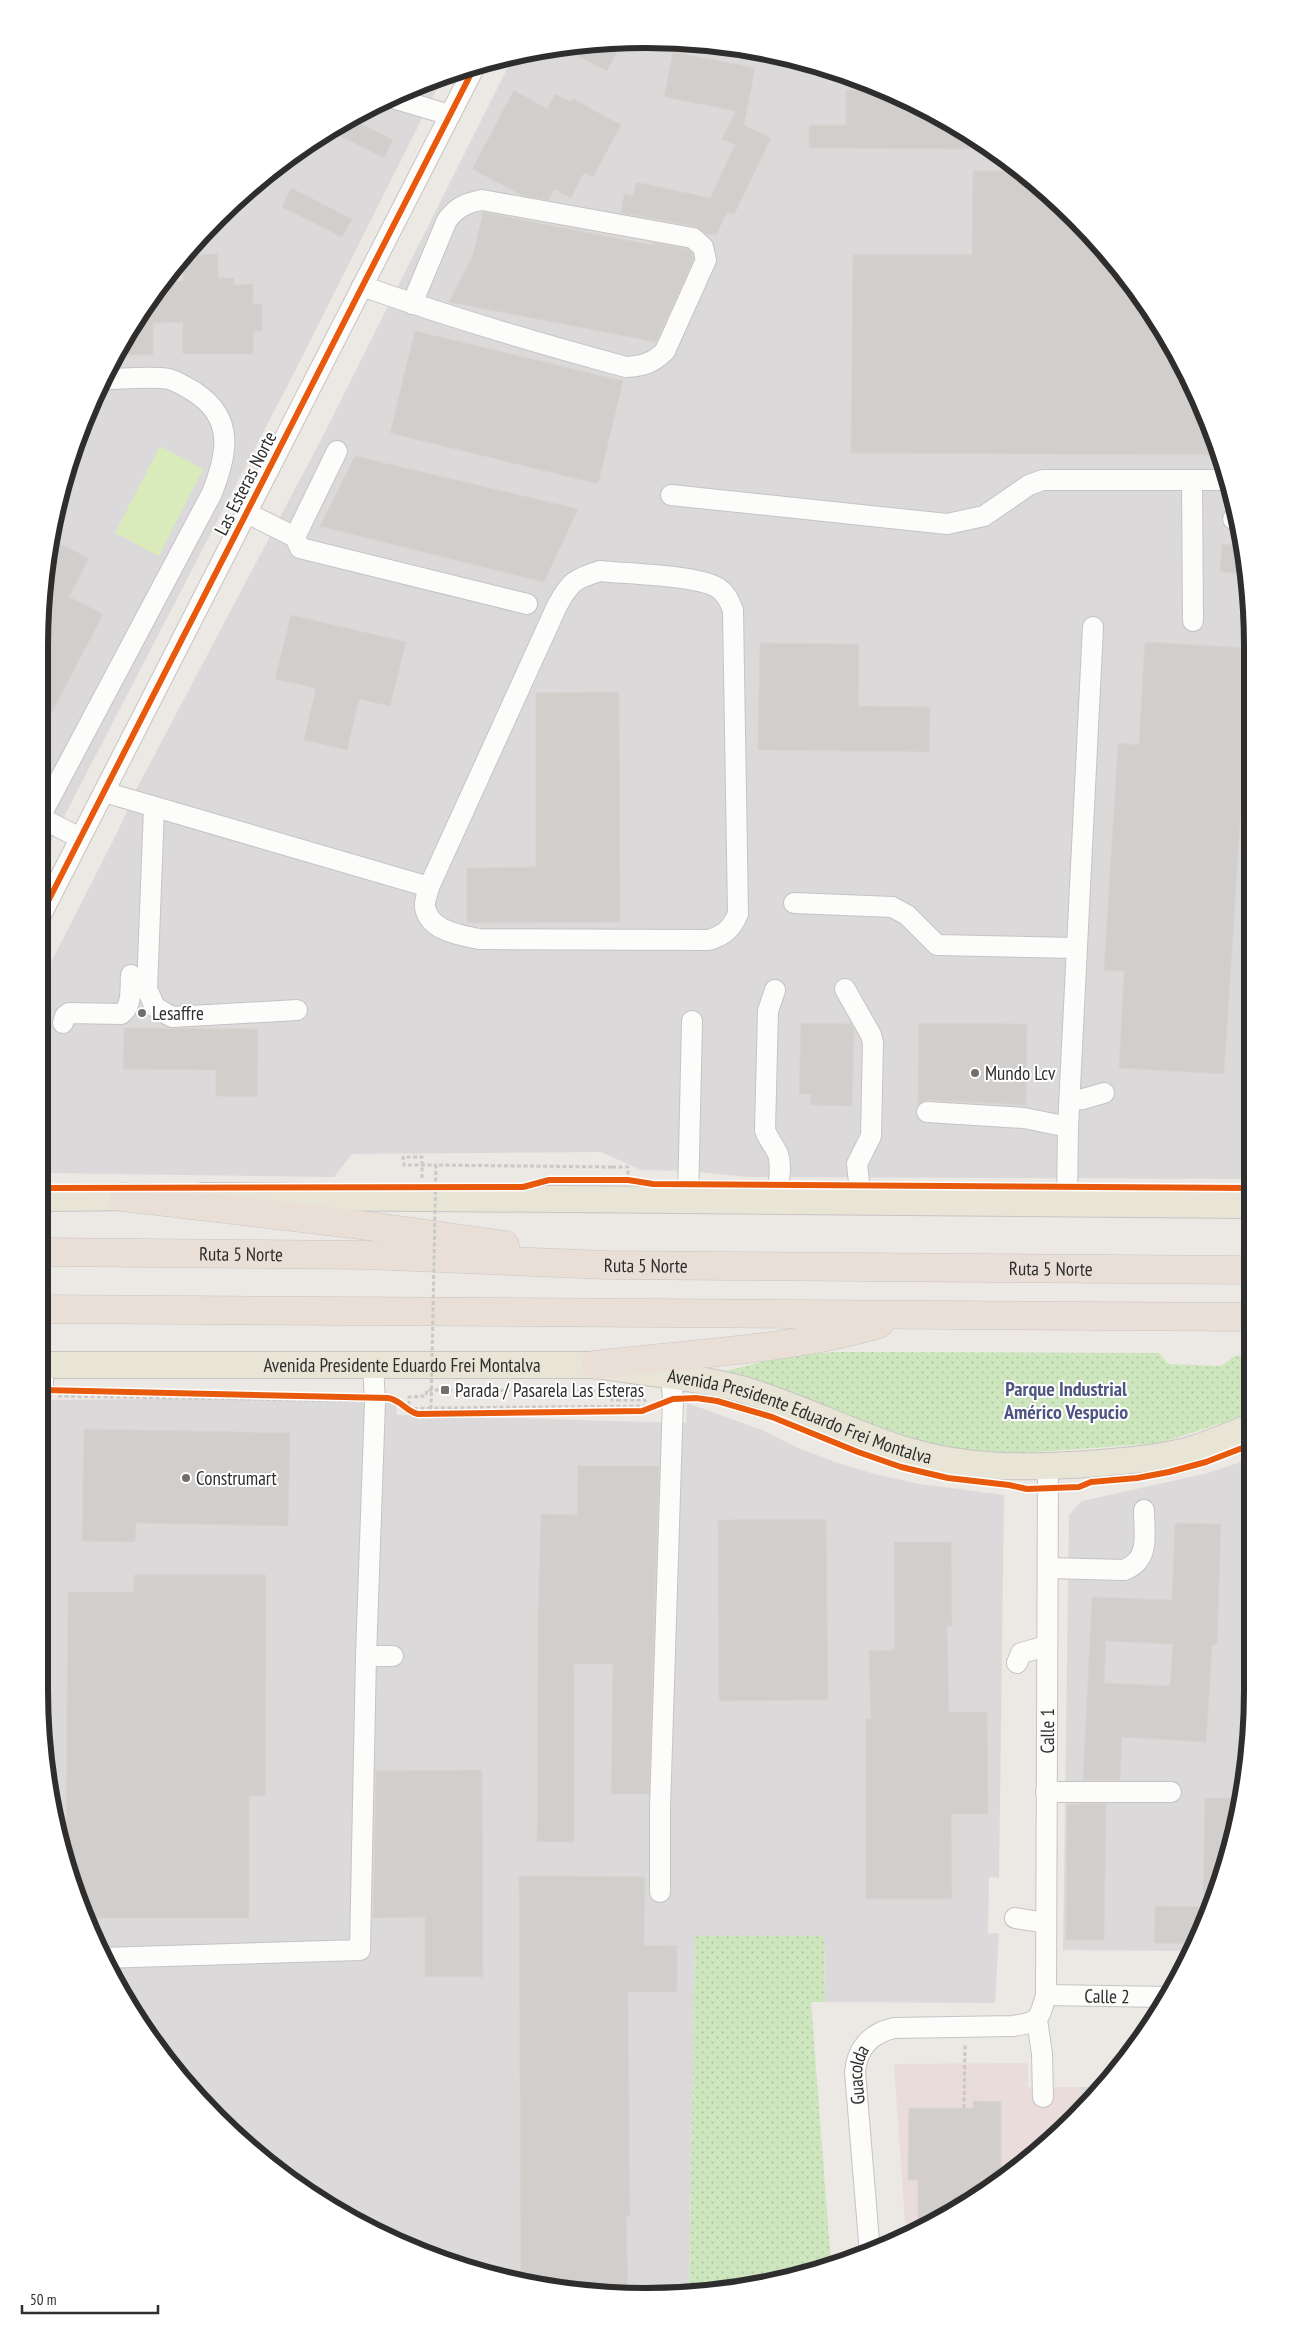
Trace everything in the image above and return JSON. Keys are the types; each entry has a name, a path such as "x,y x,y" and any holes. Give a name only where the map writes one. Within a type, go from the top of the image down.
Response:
{"highway":[{"path":"122,1197 504,1245 607,1265"},
{"name":"Ruta 5 Norte","path":"48,1252 366,1255 607,1265 1244,1270"},
{"path":"1176,1269 1244,1253"},
{"path":"48,1309 1244,1317"},
{"path":"595,1365 769,1346 832,1337 910,1315"}],"main road":[{"path":"48,1198 861,1201 1244,1205"},
{"name":"Avenida Presidente Eduardo Frei Montalva","path":"48,1364 595,1365 672,1388 722,1385 765,1397 884,1443 926,1456 982,1465 1048,1467 1119,1462 1164,1455 1203,1446 1244,1430"}],"street":[{"name":"Las Esteras Norte","path":"48,901 471,74"},
{"path":"400,100 450,115"},
{"path":"362,286 412,304 537,343 626,367 639,366 655,361 664,351 706,260 703,247 693,238 482,200 467,203 454,210 447,220 412,304"},
{"path":"48,803 212,493 225,453 225,434 218,416 206,400 185,385 168,379 110,379"},
{"path":"295,537 337,451"},
{"path":"671,496 947,524 984,516 1029,485 1043,480 1220,480"},
{"path":"1192,480 1193,621"},
{"path":"247,513 295,537 300,548 527,604"},
{"path":"600,571 701,581 718,588 727,596 733,610 739,904 738,914 723,935 708,940 480,939 453,934 432,922 425,906 429,887 566,589 579,577 600,571"},
{"path":"1067,1203 1068,1127 1076,948 1093,627"},
{"path":"104,792 429,887"},
{"path":"154,808 147,990 155,1008 172,1017 297,1010"},
{"path":"48,820 80,838"},
{"path":"794,903 892,907 906,915 937,945 1076,948"},
{"path":"63,1023 65,1016 69,1013 121,1014 125,1011 129,1001 131,975"},
{"path":"845,989 873,1043 871,1136 857,1164 861,1201"},
{"path":"775,990 768,1011 765,1130 770,1143 778,1153 780,1166 777,1201"},
{"path":"688,1201 692,1021"},
{"path":"1070,1100 1083,1099 1104,1093"},
{"path":"927,1112 1024,1118 1068,1127"},
{"path":"111,1958 360,1950 366,1656 375,1400 373,1365"},
{"path":"660,1892 660,1808 672,1388"},
{"name":"Calle 1","path":"1046,1995 1048,1467"},
{"path":"1048,1568 1124,1570 1134,1566 1140,1560 1144,1548 1144,1510"},
{"path":"1017,1662 1021,1653 1047,1646"},
{"path":"366,1656 393,1656"},
{"path":"1046,1792 1171,1792"},
{"path":"1015,1918 1046,1923"},
{"path":"1043,2097 1042,2054 1037,2020 1046,1995"},
{"name":"Calle 2","path":"1046,1995 1158,1997"},
{"name":"Guacolda","path":"869,2244 855,2072 858,2055 868,2040 884,2030 894,2028 1013,2026 1037,2020"}],"path":[{"path":"444,1187 423,1186 422,1175 422,1166 422,1157 404,1157 404,1165 420,1165 428,1165 436,1165 628,1167 628,1183"},
{"path":"431,1408 436,1165"},
{"path":"618,1180 628,1183 637,1181"},
{"path":"48,1393 393,1399 418,1414 642,1411 672,1388"},
{"path":"612,1391 612,1400 645,1400 645,1406 409,1409 409,1398 426,1396 427,1390 612,1391 621,1392"},
{"path":"48,1393 375,1400"},
{"path":"964,2108 966,2027"}],"shaded area":[{"path":"646,48 685,49 762,59 838,79 910,109 978,148 1010,171 1040,196 1095,251 1143,313 1182,381 1198,417 1212,453 1232,529 1242,606 1244,646 1244,1179 749,1177 688,1171 641,1170 601,1152 352,1154 334,1177 48,1173 48,968 118,831 136,790 325,432 510,64 567,53 606,49"},
{"path":"439,84 295,371 48,847 48,646 49,606 53,567 59,529 79,453 109,381 148,313 171,281 196,251 251,196 313,148 381,109"},
{"path":"395,1397 397,1415 686,1423 687,1403 762,1430 798,1448 878,1475 920,1484 1004,1495 999,1878 989,1877 988,1934 999,1933 995,2003 825,2002 824,1936 695,1936 689,2286 646,2288 606,2286 529,2276 491,2267 453,2256 381,2226 313,2187 251,2139 196,2084 171,2054 148,2022 109,1954 79,1882 59,1806 49,1729 48,1400"},
{"path":"1244,1461 1244,1690 1242,1729 1232,1806 1212,1882 1183,1951 1063,1950 1069,1515 1082,1501 1208,1473"},
{"path":"1028,2063 1028,2087 1081,2087 1081,2099 1040,2139 1010,2164 978,2187 905,2228 894,2064"},
{"path":"1081,2087 1092,2087 1081,2099"}],"green space":[{"path":"160,446 203,469 159,556 115,533"},
{"path":"835,1352 1159,1353 1168,1364 1221,1366 1235,1356 1244,1357 1244,1416 1160,1443 1022,1453 948,1450 871,1427 792,1391 726,1371 786,1356"},
{"path":"695,1936 824,1936 825,2002 811,2002 831,2258 762,2276 689,2286"}],"building":[{"path":"619,49 607,71 572,53"},
{"path":"673,52 755,68 744,125 771,138 734,215 727,212 716,235 706,234 695,226 621,213 624,194 633,196 636,182 710,198 735,145 722,139 736,111 664,97"},
{"path":"858,87 910,109 970,143 970,149 809,148 809,125 846,125 846,90 858,90"},
{"path":"514,90 547,109 555,94 571,102 573,99 621,125 593,177 584,173 571,198 554,189 549,200 521,195 472,169"},
{"path":"358,122 393,140 384,158 336,134"},
{"path":"973,171 1010,171 1040,196 1095,251 1143,313 1182,381 1213,455 851,453 853,255 972,255"},
{"path":"291,188 352,219 342,237 282,207"},
{"path":"483,212 657,246 651,242 688,249 694,259 656,342 449,302 473,255"},
{"path":"218,254 218,278 234,278 234,285 253,284 253,304 262,304 262,331 253,331 253,354 183,354 183,322 153,323 153,355 123,355 148,313 171,282 183,281 183,267 193,255"},
{"path":"415,331 623,381 598,484 390,433"},
{"path":"355,456 578,509 544,582 320,526"},
{"path":"57,542 89,558 69,597 103,614 48,720 49,606"},
{"path":"1222,544 1234,545 1239,573 1220,572"},
{"path":"291,615 406,642 390,706 359,699 347,750 304,740 316,688 275,679"},
{"path":"1145,642 1244,648 1244,760 1224,1074 1119,1068 1124,971 1104,971 1118,743 1139,745"},
{"path":"760,643 859,644 858,706 930,707 929,752 758,750"},
{"path":"619,692 620,922 467,923 467,868 536,867 536,693"},
{"path":"801,1023 851,1024 854,1029 852,1106 810,1105 811,1094 799,1094"},
{"path":"919,1023 1027,1024 1026,1105 928,1100 918,1104"},
{"path":"124,1028 258,1029 257,1097 216,1096 216,1070 123,1069"},
{"name":"Construmart","path":"84,1429 290,1433 288,1526 136,1523 135,1542 82,1541"},
{"path":"578,1466 659,1466 649,1794 611,1794 613,1664 574,1664 574,1842 537,1842 538,1611 541,1514 577,1515"},
{"path":"826,1519 828,1700 719,1701 718,1520"},
{"path":"1175,1523 1221,1524 1217,1645 1212,1645 1206,1742 1122,1737 1120,1780 1083,1780 1092,1597 1172,1600","holes":["1106,1641 1173,1644 1170,1686 1104,1683"]},
{"path":"894,1542 951,1542 952,1626 947,1626 949,1712 987,1712 988,1814 951,1814 952,1899 866,1899 866,1719 871,1719 869,1651 895,1650"},
{"path":"134,1575 266,1575 265,1796 249,1796 249,1918 93,1918 79,1882 65,1833 68,1592 134,1592"},
{"path":"482,1770 483,1977 425,1977 425,1917 373,1918 376,1771"},
{"path":"1205,1798 1233,1798 1223,1844 1203,1905"},
{"path":"1106,1804 1104,1940 1066,1940 1067,1805"},
{"path":"519,1876 645,1877 644,1946 677,1945 677,1992 628,1992 630,2216 626,2216 628,2287 567,2282 521,2274"},
{"path":"1155,1906 1202,1907 1186,1944 1154,1943"},
{"path":"973,2101 1001,2102 1001,2170 978,2187 918,2222 918,2180 908,2180 909,2108 973,2108"}],"cycle path":[{"path":"48,901 471,74"},
{"path":"48,1188 523,1187 549,1180 628,1180 653,1184 1244,1188"},
{"path":"48,1390 388,1398 418,1414 642,1411 673,1399 696,1398 717,1401 772,1417 858,1452 901,1467 948,1478 1027,1489 1079,1487 1091,1482 1137,1478 1169,1472 1206,1462 1244,1447"}],"place":[{"name":"Lesaffre","path":"142,1013"},
{"name":"Mundo Lcv","path":"975,1073"},
{"name":"Parada / Pasarela Las Esteras","path":"445,1390"},
{"name":"Construmart","path":"186,1478"}],"district":[{"name":"Parque Industrial Américo Vespucio","path":"1066,1400"}]}
